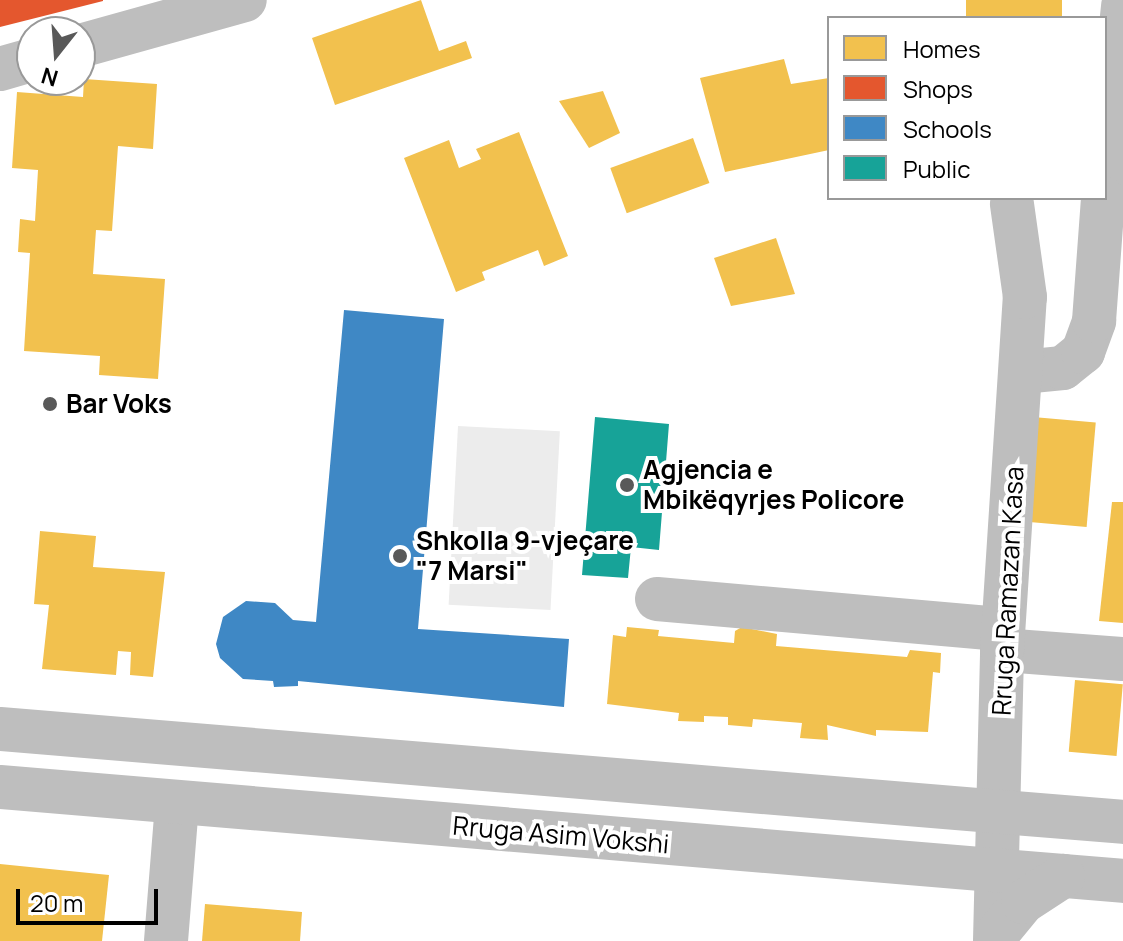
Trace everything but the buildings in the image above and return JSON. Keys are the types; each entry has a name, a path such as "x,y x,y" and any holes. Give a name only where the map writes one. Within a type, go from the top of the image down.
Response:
{"main road":[{"path":"96,41 197,6 245,0"},
{"path":"1107,159 1123,6"},
{"path":"1022,372 1063,368 1083,352 1094,321 1103,200"},
{"name":"Rruga Ramazan Kasa","path":"996,938 1003,639 1025,297 1012,204"},
{"path":"657,599 1003,639 1123,659"},
{"path":"0,729 1123,822"},
{"name":"Rruga Asim Vokshi","path":"0,787 1123,881"},
{"path":"166,941 177,803"},
{"path":"996,938 1023,902 1063,876"}],"shaded area":[{"path":"458,426 560,431 550,610 449,605"}],"place":[{"name":"Bar Voks","path":"50,404"},
{"name":"Agjencia e Mbikëqyrjes Policore","path":"627,485"},
{"name":"Shkolla 9-vjeçare \"7 Marsi\"","path":"400,556"}]}
